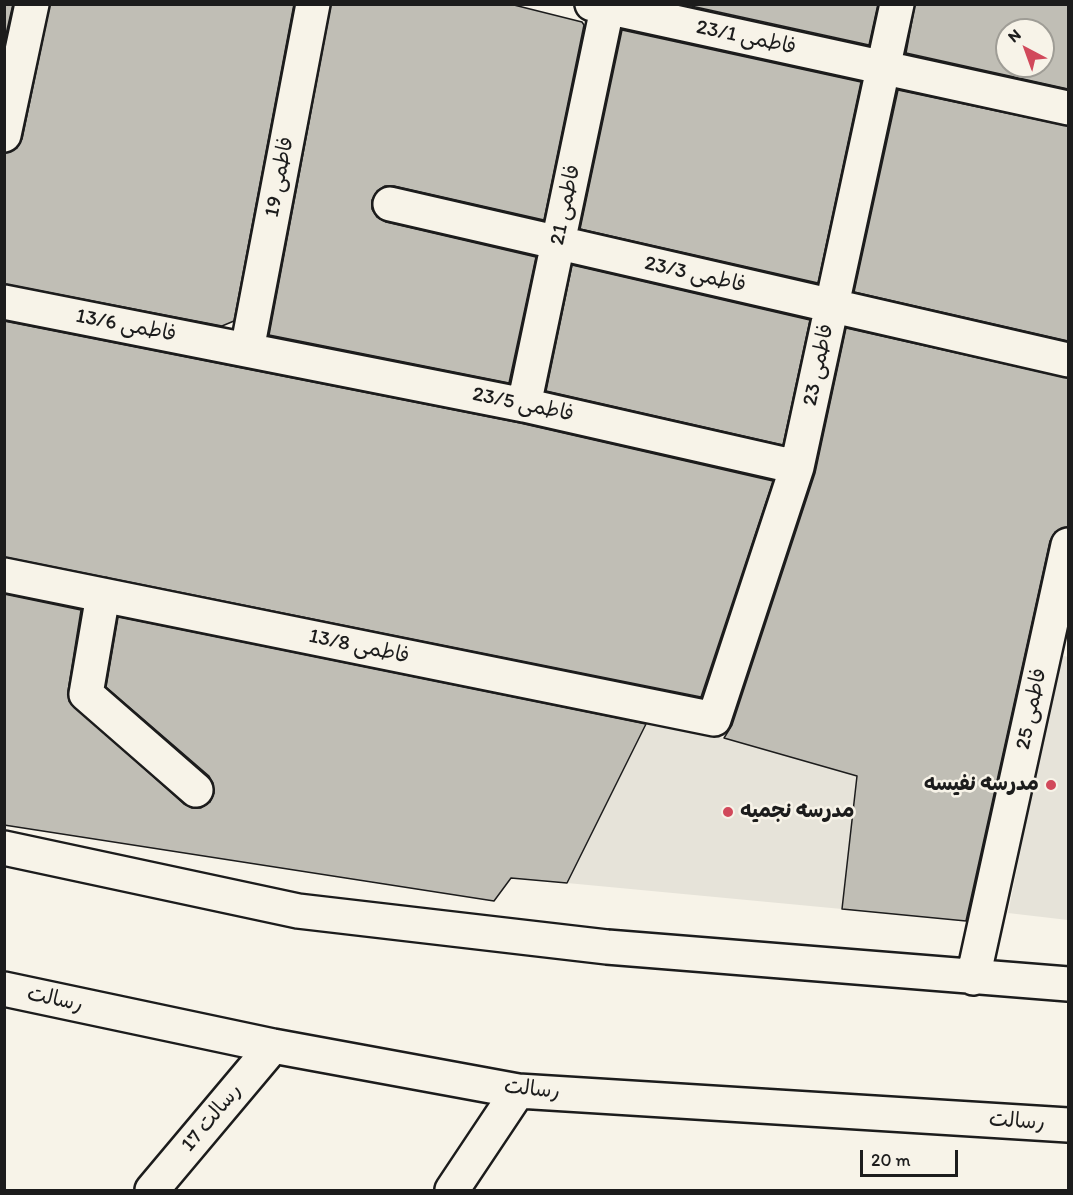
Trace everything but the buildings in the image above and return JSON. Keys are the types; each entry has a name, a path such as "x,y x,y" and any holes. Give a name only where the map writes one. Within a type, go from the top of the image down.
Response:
{"street":[{"path":"4,135 32,4"},
{"name":"فاطمی 19","path":"247,350 313,4"},
{"name":"فاطمی 23","path":"714,719 796,468 897,4"},
{"name":"فاطمی 23/1","path":"603,6 1068,108"},
{"name":"فاطمی 21","path":"524,405 558,243 603,6"},
{"name":"فاطمی 23/3","path":"390,204 1068,360"},
{"name":"فاطمی 13/6","path":"4,302 247,350"},
{"name":"فاطمی 23/5","path":"247,350 524,405 796,468"},
{"name":"فاطمی 25","path":"973,978 1068,550"},
{"name":"فاطمی 13/8","path":"4,575 714,719"},
{"path":"103,595 86,694 196,790"},
{"path":"4,848 298,911 607,947 1068,984"},
{"name":"رسالت","path":"4,989 273,1046 518,1090 1068,1125"},
{"name":"رسالت 17","path":"152,1191 273,1046"},
{"path":"452,1191 518,1090"}],"shaded area":[{"name":"مدرسه نفیسه","path":"1060,655 1068,657 1068,920 1008,913"},
{"name":"مدرسه نجمیه","path":"647,723 724,738 857,776 842,909 567,883"}],"place":[{"name":"مدرسه نفیسه","path":"1051,785"},
{"name":"مدرسه نجمیه","path":"728,812"}]}
